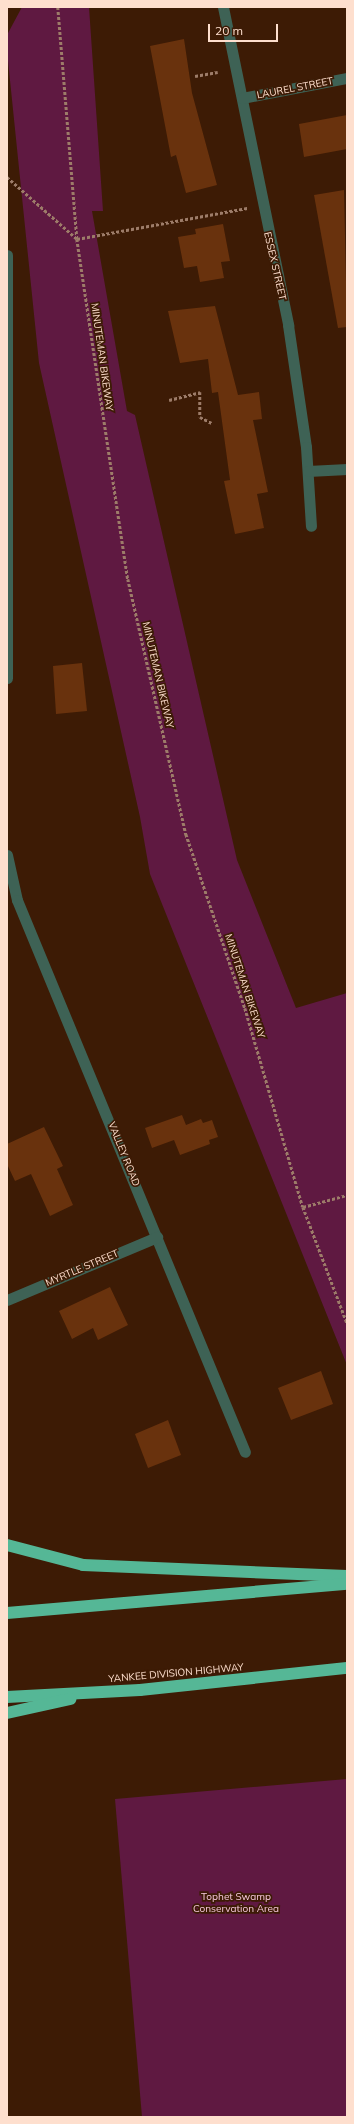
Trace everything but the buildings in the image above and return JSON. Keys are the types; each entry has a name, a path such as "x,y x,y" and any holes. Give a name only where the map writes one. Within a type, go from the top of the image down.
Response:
{"highway":[{"path":"7,1545 83,1565 347,1576"},
{"path":"7,1613 347,1584"},
{"name":"YANKEE DIVISION HIGHWAY","path":"7,1697 106,1692 347,1668"},
{"path":"7,1713 106,1692"}],"street":[{"name":"ESSEX STREET","path":"223,7 242,98 261,206 288,325 308,471 311,526"},
{"name":"LAUREL STREET","path":"242,98 347,78"},
{"path":"7,255 7,678"},
{"path":"308,471 347,469"},
{"name":"VALLEY ROAD","path":"7,855 17,900 245,1452"},
{"name":"MYRTLE STREET","path":"7,1300 157,1237"}],"path":[{"name":"MINUTEMAN BIKEWAY","path":"58,7 77,239 128,579 184,826 245,1008 303,1207 347,1323"},
{"path":"195,76 236,68"},
{"path":"7,177 77,239 261,206"},
{"path":"169,400 200,392 200,417 212,423"},
{"path":"303,1207 347,1195"}],"green space":[{"path":"22,7 89,7 103,211 92,211 127,411 135,415 237,860 296,1008 347,993 347,1365 150,874 140,817 39,363 7,51 7,35"},
{"name":"Tophet Swamp Conservation Area","path":"347,1779 347,2117 142,2117 115,1799"}]}
